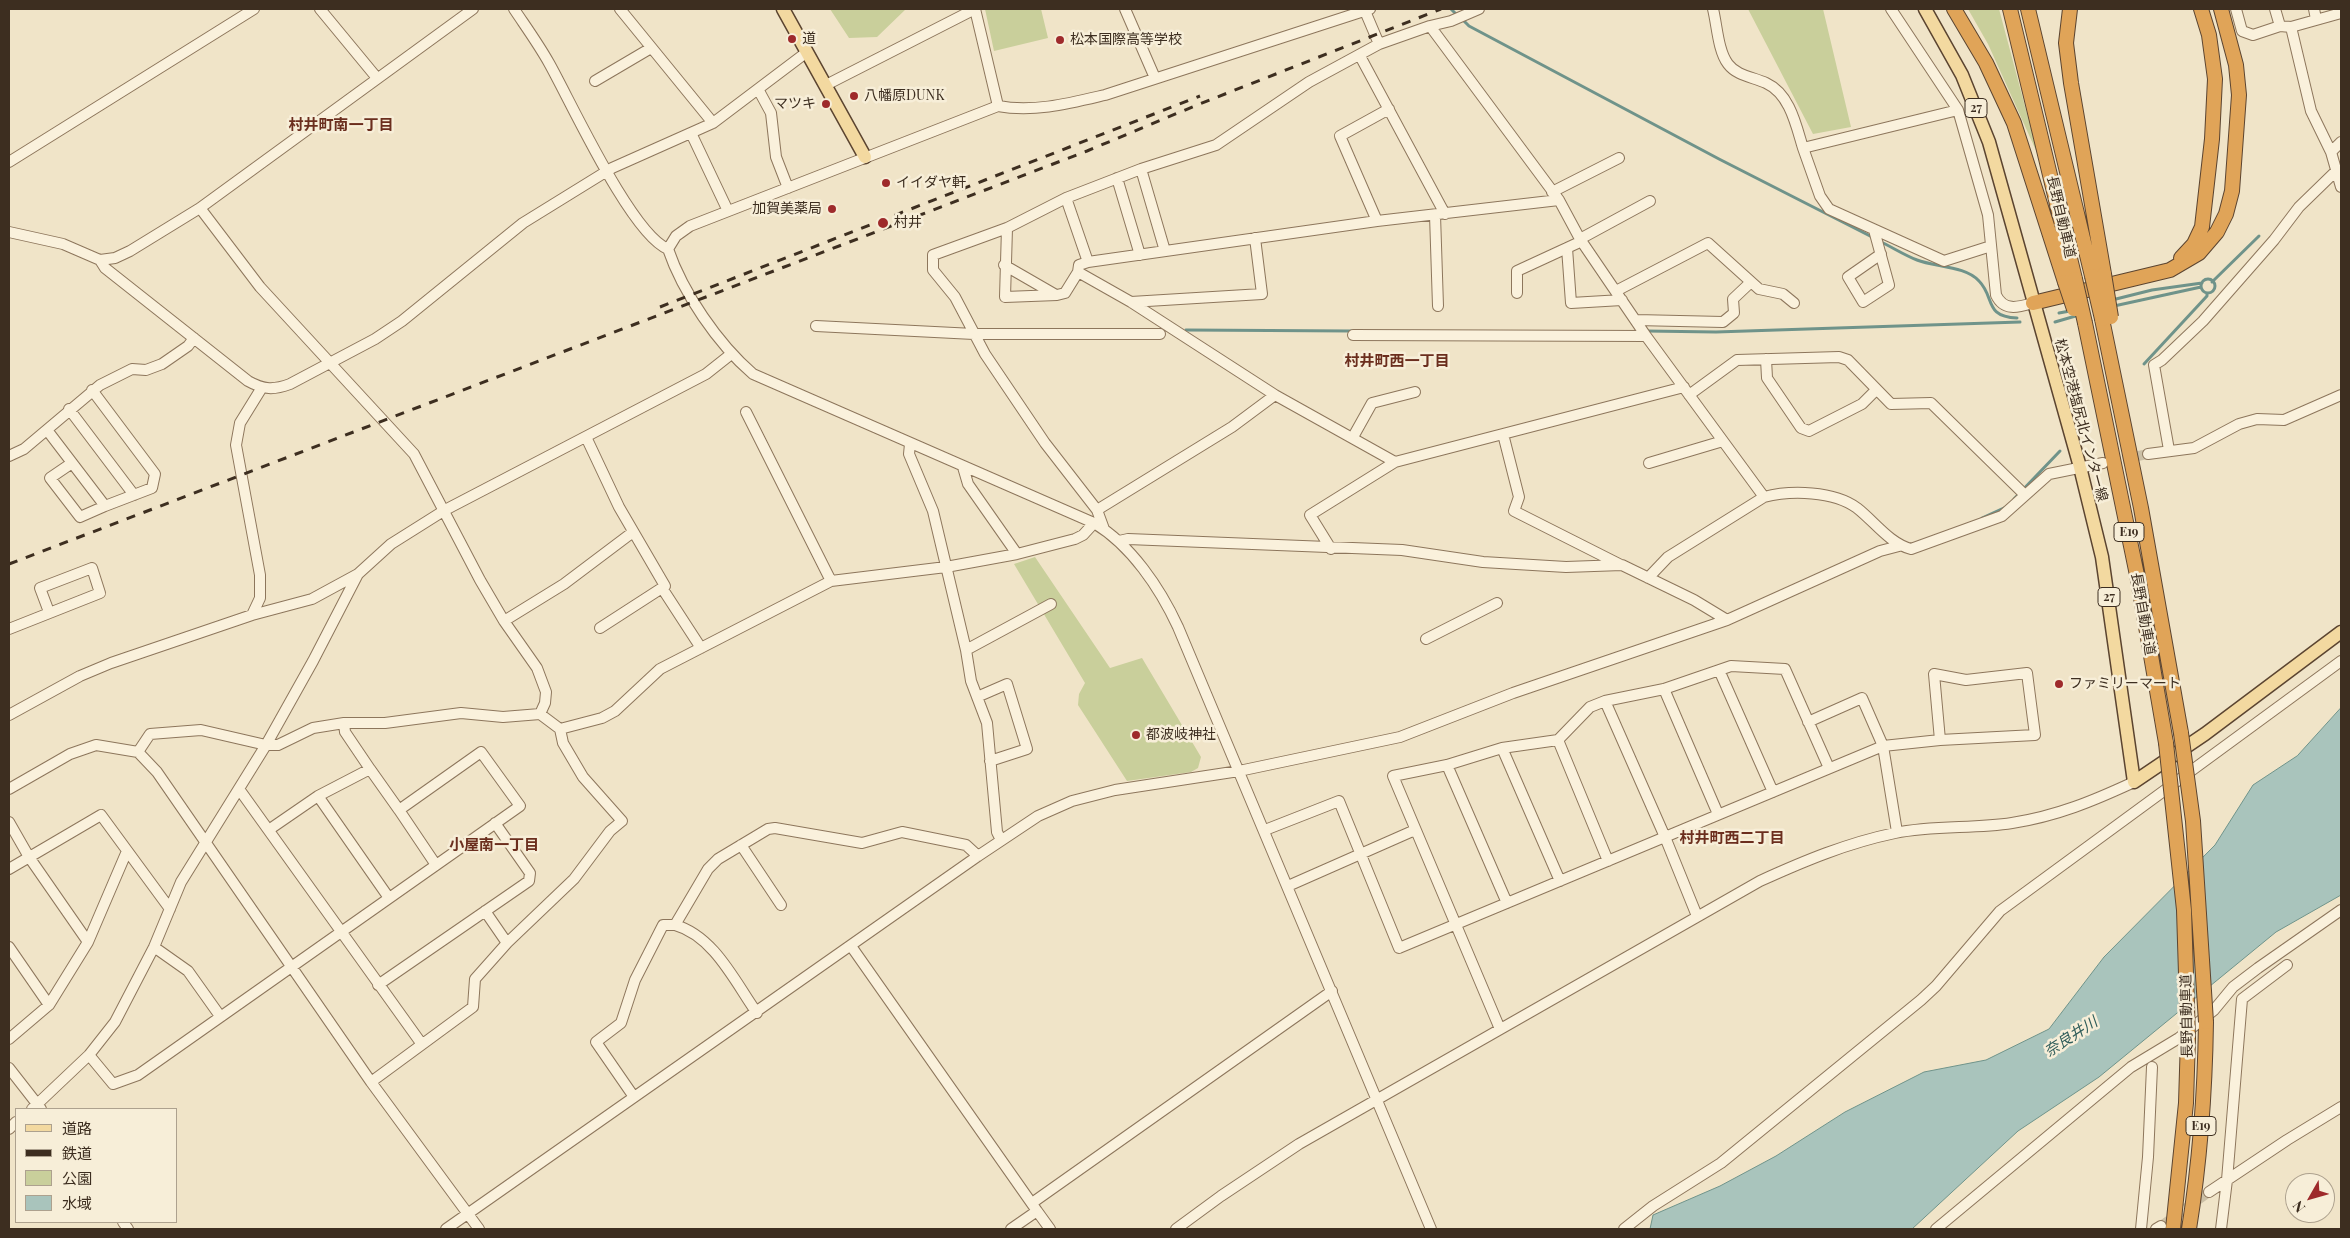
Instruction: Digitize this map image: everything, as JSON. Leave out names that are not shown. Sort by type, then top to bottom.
[{"type":"highway","points":[[1954,9],[1986,63],[2014,123],[2070,280]]},
{"type":"highway","name":"長野自動車道","points":[[2010,9],[2070,280],[2110,441],[2138,580],[2166,743],[2184,910],[2188,1038],[2185,1112],[2163,1228]]},
{"type":"highway","name":"長野自動車道","points":[[2028,9],[2098,275],[2140,478],[2141,508],[2181,733],[2193,821],[2206,1022],[2203,1108],[2195,1192],[2189,1229]]},
{"type":"highway","points":[[2070,9],[2066,36],[2070,83],[2098,275]]},
{"type":"highway","points":[[2145,276],[2166,267],[2183,256],[2194,244],[2203,222],[2215,92],[2211,49],[2201,9]]},
{"type":"highway","points":[[2033,303],[2170,270],[2192,258],[2211,240],[2226,214],[2232,191],[2240,95],[2236,65],[2221,13]]},
{"type":"main road","points":[[783,9],[865,157]]},
{"type":"main road","name":"松本空港塩尻北インター線","points":[[1925,9],[1962,75],[1981,119],[1996,162],[2033,303],[2080,468],[2102,556],[2134,782]]},
{"type":"main road","points":[[2134,782],[2205,734],[2341,632]]},
{"type":"street","points":[[9,162],[254,9]]},
{"type":"street","points":[[320,9],[377,78]]},
{"type":"street","points":[[9,232],[63,244],[100,260],[115,258],[130,251],[200,208],[473,9]]},
{"type":"street","points":[[514,9],[549,63],[606,171],[624,200],[658,245],[668,249],[680,276],[695,302],[730,355],[752,374],[767,382],[1094,523],[1119,541],[1148,576],[1175,622],[1265,830],[1431,1229]]},
{"type":"street","points":[[620,9],[713,123]]},
{"type":"street","points":[[826,85],[975,9],[998,106]]},
{"type":"street","points":[[1125,9],[1155,78]]},
{"type":"street","points":[[1104,529],[1097,510],[1045,443],[974,334],[955,297],[933,270],[933,255],[1007,228],[1066,198],[1117,178],[1216,146],[1308,82],[1360,56],[1379,44],[1430,26],[1451,21],[1479,9]]},
{"type":"street","points":[[1713,9],[1724,58],[1735,71],[1776,89],[1785,101],[1794,120],[1820,196],[1829,209],[1944,260],[1991,246]]},
{"type":"street","points":[[1891,9],[1958,110],[1988,215],[1998,300],[2010,307],[2033,303]]},
{"type":"street","points":[[2236,9],[2242,30],[2253,35],[2280,26],[2291,27],[2315,14],[2341,13]]},
{"type":"street","points":[[2276,9],[2280,26]]},
{"type":"street","points":[[668,249],[676,236],[690,226],[998,106],[1014,110],[1066,104],[1104,95],[1367,10],[1379,44]]},
{"type":"street","points":[[1430,26],[1559,200],[1581,240],[1646,336],[1764,497]]},
{"type":"street","points":[[2291,27],[2311,111],[2331,152],[2335,172],[2341,187]]},
{"type":"street","points":[[595,81],[651,48]]},
{"type":"street","points":[[100,260],[105,268],[248,382],[261,389],[276,390],[375,339],[402,321],[523,223],[606,171],[713,123],[807,52]]},
{"type":"street","points":[[1360,56],[1389,109],[1440,214],[1438,306]]},
{"type":"street","points":[[758,89],[771,113],[776,157],[788,188]]},
{"type":"street","points":[[1377,221],[1340,136],[1389,109]]},
{"type":"street","points":[[1803,148],[1958,110]]},
{"type":"street","points":[[691,133],[728,211]]},
{"type":"street","points":[[2331,152],[2341,142]]},
{"type":"street","points":[[1552,192],[1619,158]]},
{"type":"street","points":[[1141,169],[1165,250]]},
{"type":"street","points":[[2169,450],[2154,365],[2162,360],[2203,321],[2274,240],[2299,207],[2335,172]]},
{"type":"street","points":[[1117,178],[1140,255]]},
{"type":"street","points":[[1066,198],[1088,262]]},
{"type":"street","points":[[1007,228],[1004,265],[1005,297],[1057,295],[1065,293],[1078,272],[1079,265],[1088,262],[1377,221],[1559,200]]},
{"type":"street","points":[[1517,293],[1517,271],[1567,248],[1650,201]]},
{"type":"street","points":[[200,208],[260,286],[414,454],[446,510],[504,621],[537,668],[546,692],[545,703],[540,714]]},
{"type":"street","points":[[1874,230],[1881,254],[1889,285],[1863,302],[1848,277],[1881,254]]},
{"type":"street","points":[[1130,302],[1262,294],[1255,238]]},
{"type":"street","points":[[1567,248],[1571,304],[1619,295],[1708,243],[1759,289],[1783,294],[1794,303]]},
{"type":"street","points":[[1004,265],[1057,295]]},
{"type":"street","points":[[1078,272],[1130,302],[1275,395],[1395,462]]},
{"type":"street","points":[[1636,320],[1723,322],[1734,313],[1733,299],[1752,282]]},
{"type":"street","points":[[816,326],[974,334],[1160,334]]},
{"type":"street","points":[[1353,335],[1646,336]]},
{"type":"street","points":[[9,456],[24,449],[92,390],[132,369],[146,370],[162,364],[188,346],[194,338]]},
{"type":"street","points":[[9,715],[88,673],[252,615],[312,599],[358,574],[391,544],[446,510],[586,437],[595,430],[706,374],[730,355]]},
{"type":"street","points":[[1331,549],[1310,514],[1395,462],[1503,434],[1686,391],[1738,360],[1839,357],[1848,360],[1890,404],[1931,403],[2025,494]]},
{"type":"street","points":[[1766,359],[1767,378],[1801,428],[1809,431],[1862,404],[1876,390]]},
{"type":"street","points":[[252,615],[260,598],[260,575],[236,445],[240,423],[261,389]]},
{"type":"street","points":[[72,463],[50,478],[80,516],[152,488],[155,474],[92,390]]},
{"type":"street","points":[[1353,437],[1372,403],[1415,392]]},
{"type":"street","points":[[1097,510],[1232,428],[1275,395]]},
{"type":"street","points":[[2148,454],[2194,448],[2239,424],[2257,419],[2284,420],[2341,395]]},
{"type":"street","points":[[69,409],[134,495]]},
{"type":"street","points":[[746,412],[831,581]]},
{"type":"street","points":[[47,430],[105,506]]},
{"type":"street","points":[[1503,434],[1519,496],[1514,511],[1694,600],[1727,620]]},
{"type":"street","points":[[586,437],[618,507],[665,586],[600,628]]},
{"type":"street","points":[[1649,463],[1723,441]]},
{"type":"street","points":[[910,444],[909,454],[933,511],[966,650],[970,681],[987,723],[997,832],[1001,840]]},
{"type":"street","points":[[1648,578],[1668,558],[1764,497],[1776,494],[1823,494],[1838,497],[1856,507],[1899,546],[1911,549],[2002,516],[2049,474],[2103,463]]},
{"type":"street","points":[[963,467],[968,484],[1017,554]]},
{"type":"street","points":[[560,730],[602,718],[615,711],[660,669],[831,581],[946,567],[1017,554],[1075,539],[1094,523]]},
{"type":"street","points":[[504,621],[564,584],[633,532]]},
{"type":"street","points":[[1119,541],[1128,539],[1194,541],[1331,549],[1402,550],[1482,562],[1566,566],[1622,565]]},
{"type":"street","points":[[446,1229],[757,1013],[1001,840],[1052,808],[1115,790],[1239,771],[1400,736],[1513,693],[1727,620],[1880,552],[1899,546]]},
{"type":"street","points":[[9,629],[100,593],[92,568],[40,588],[49,612]]},
{"type":"street","points":[[9,1068],[36,1108],[89,1055],[115,1022],[154,946],[181,882],[205,840],[266,745],[313,661],[358,574]]},
{"type":"street","points":[[662,588],[701,648]]},
{"type":"street","points":[[1426,640],[1497,603]]},
{"type":"street","points":[[966,650],[1051,604]]},
{"type":"street","points":[[1624,1229],[1653,1206],[1720,1163],[1920,1000],[1936,986],[2000,911],[2341,661]]},
{"type":"street","points":[[1500,1029],[1393,776],[1447,765],[1502,748],[1558,740],[1590,707],[1605,701],[1664,689],[1731,666],[1785,670],[1829,768]]},
{"type":"street","points":[[1720,670],[1773,792]]},
{"type":"street","points":[[1265,830],[1339,801],[1399,948],[1883,746],[1940,740],[2035,735],[2028,673],[1966,680],[1934,674],[1940,740]]},
{"type":"street","points":[[977,697],[1007,684],[1027,749],[990,761]]},
{"type":"street","points":[[1664,689],[1718,814]]},
{"type":"street","points":[[1808,722],[1862,698],[1883,746],[1897,832]]},
{"type":"street","points":[[1605,701],[1665,837],[1697,916]]},
{"type":"street","points":[[138,752],[150,734],[201,730],[266,745],[278,745],[313,728],[344,723],[385,723],[461,713],[504,717],[540,714],[560,730],[562,743],[583,777],[622,821],[610,831],[574,879],[507,943],[475,980],[473,1007],[421,1043],[371,1082]]},
{"type":"street","points":[[344,723],[345,732],[436,865]]},
{"type":"street","points":[[1558,740],[1608,861]]},
{"type":"street","points":[[9,789],[70,754],[96,745],[138,752],[157,772],[371,1082],[479,1229]]},
{"type":"street","points":[[1502,748],[1560,881]]},
{"type":"street","points":[[89,1055],[113,1084],[138,1075],[520,806],[481,752],[399,810]]},
{"type":"street","points":[[1447,765],[1507,903]]},
{"type":"street","points":[[270,829],[318,796],[370,769]]},
{"type":"street","points":[[1176,1229],[1221,1196],[1299,1144],[1760,881],[1813,857],[1854,842],[1897,832],[2012,823],[2071,810],[2134,782]]},
{"type":"street","points":[[239,788],[270,829],[340,933],[421,1043]]},
{"type":"street","points":[[318,796],[389,898]]},
{"type":"street","points":[[9,869],[102,815],[170,909]]},
{"type":"street","points":[[9,822],[29,857],[88,942]]},
{"type":"street","points":[[378,985],[529,881],[530,873],[495,823]]},
{"type":"street","points":[[675,925],[708,868],[768,828],[862,843],[902,832],[966,845],[978,856]]},
{"type":"street","points":[[1288,886],[1360,856],[1415,830]]},
{"type":"street","points":[[741,845],[782,905]]},
{"type":"street","points":[[9,1039],[49,1005],[88,942],[127,851]]},
{"type":"street","points":[[1936,1229],[2131,1067],[2179,1038],[2214,1010],[2233,987],[2341,910]]},
{"type":"street","points":[[485,911],[507,943]]},
{"type":"street","points":[[634,1097],[596,1042],[621,1023],[635,980],[663,925],[675,925],[684,928],[702,938],[713,950],[757,1013]]},
{"type":"street","points":[[154,946],[188,971],[220,1016]]},
{"type":"street","points":[[850,946],[1050,1229]]},
{"type":"street","points":[[9,947],[49,1005]]},
{"type":"street","points":[[2221,1229],[2227,1180],[2242,999],[2287,965]]},
{"type":"street","points":[[1011,1229],[1034,1207],[1332,991]]},
{"type":"street","points":[[2141,1229],[2148,1157],[2152,1067]]},
{"type":"street","points":[[2209,1192],[2341,1107]]},
{"type":"green space","points":[[830,9],[906,9],[877,37],[849,38]]},
{"type":"green space","points":[[985,9],[1041,9],[1048,38],[994,51]]},
{"type":"green space","points":[[1748,9],[1823,9],[1851,127],[1813,134]]},
{"type":"green space","points":[[1968,9],[1999,9],[2038,155],[1988,44]]},
{"type":"green space","points":[[1035,557],[1110,668],[1142,658],[1201,757],[1198,768],[1191,772],[1127,781],[1078,705],[1079,694],[1085,683],[1014,564]]},
{"type":"water","name":"奈良井川","points":[[2341,708],[2341,895],[2276,932],[2099,1077],[2018,1131],[1912,1229],[1650,1229],[1653,1215],[1720,1186],[1776,1156],[1845,1112],[1924,1072],[1986,1060],[2049,1029],[2104,957],[2215,845],[2253,785],[2297,756]]},
{"type":"waterway","points":[[1451,9],[1457,15]]},
{"type":"waterway","points":[[1462,19],[1469,26],[1719,159],[1874,238]]},
{"type":"waterway","points":[[2212,282],[2259,236]]},
{"type":"waterway","points":[[1879,241],[1917,260],[1966,272],[1984,287],[1992,305],[1999,314],[2017,318]]},
{"type":"waterway","points":[[2208,279],[2213,281],[2215,286],[2213,291],[2208,293],[2203,291],[2201,286],[2203,281],[2208,279]]},
{"type":"waterway","points":[[2112,300],[2152,290],[2202,283]]},
{"type":"waterway","points":[[2114,306],[2201,287]]},
{"type":"waterway","points":[[2144,364],[2207,296],[2207,293]]},
{"type":"waterway","points":[[2059,313],[2070,311]]},
{"type":"waterway","points":[[2055,322],[2079,315]]},
{"type":"waterway","points":[[1646,331],[1716,332],[2020,322]]},
{"type":"waterway","points":[[1186,330],[1352,331]]},
{"type":"waterway","points":[[2014,499],[2060,451]]},
{"type":"waterway","points":[[1982,518],[2006,507]]},
{"type":"tunnel","points":[[2108,462],[2148,454]]},
{"type":"tunnel","points":[[2161,1226],[2209,1192]]},
{"type":"railway","points":[[9,564],[1087,151],[1197,105],[1441,9]]},
{"type":"railway","points":[[660,307],[1200,96]]},
{"type":"place","name":"道","points":[[792,39]]},
{"type":"place","name":"松本国際高等学校","points":[[1060,40]]},
{"type":"place","name":"八幡原DUNK","points":[[854,96]]},
{"type":"place","name":"マツキ","points":[[826,104]]},
{"type":"place","name":"イイダヤ軒","points":[[886,183]]},
{"type":"place","name":"加賀美薬局","points":[[832,209]]},
{"type":"place","name":"村井","points":[[883,223]]},
{"type":"place","name":"ファミリーマート","points":[[2059,684]]},
{"type":"place","name":"都波岐神社","points":[[1136,735]]},
{"type":"district","name":"村井町南一丁目","points":[[341,125]]},
{"type":"district","name":"村井町西一丁目","points":[[1397,361]]},
{"type":"district","name":"村井町西二丁目","points":[[1732,838]]},
{"type":"district","name":"小屋南一丁目","points":[[494,845]]}]
